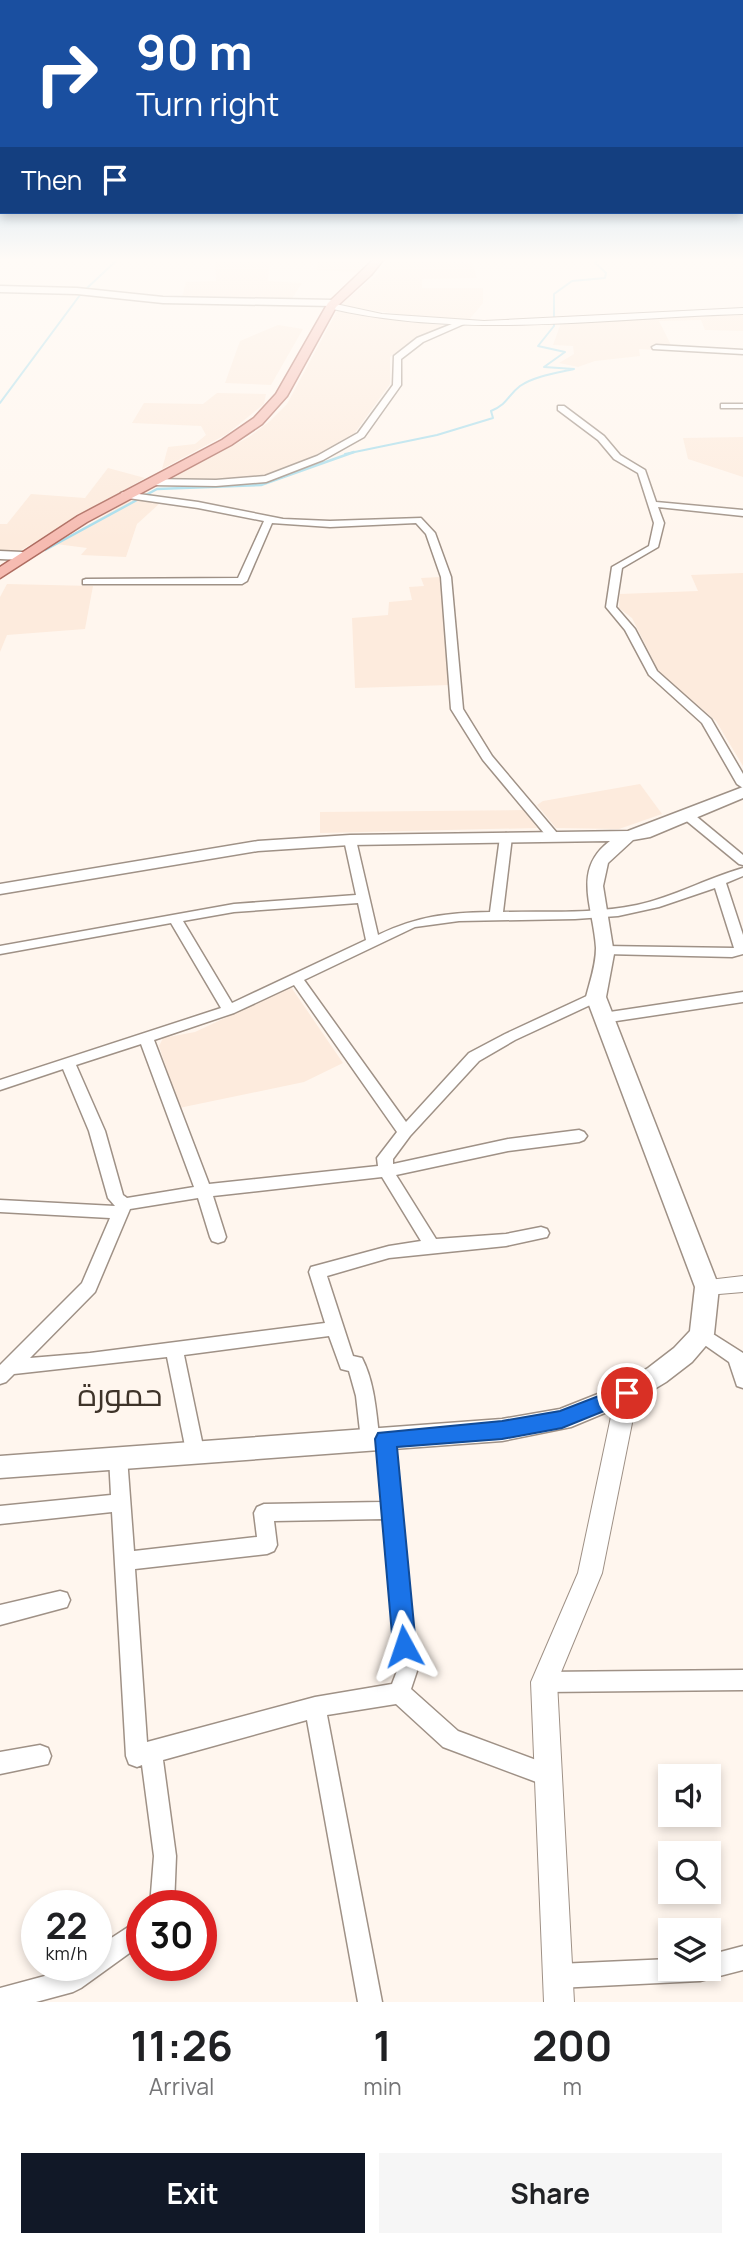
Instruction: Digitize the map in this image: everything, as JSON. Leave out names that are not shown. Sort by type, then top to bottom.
[{"type":"main road","points":[[0,573],[22,556],[124,495],[240,435],[277,403],[305,353]]},
{"type":"main road","points":[[0,555],[22,556]]},
{"type":"main road","points":[[0,1467],[502,1430],[550,1422],[627,1393],[684,1355],[702,1334],[707,1287],[600,1007],[606,950],[592,879],[609,848],[628,836],[743,792]]},
{"type":"main road","points":[[0,888],[258,846],[350,840],[628,836]]},
{"type":"street","points":[[151,482],[216,483],[267,479],[320,458],[361,435],[397,385],[397,358],[403,353]]},
{"type":"street","points":[[723,406],[743,406]]},
{"type":"street","points":[[561,408],[601,439],[617,457],[642,472],[659,523],[653,547],[617,567],[611,607],[630,629],[653,673],[707,721],[743,784]]},
{"type":"street","points":[[124,495],[198,505],[269,520],[330,524],[418,520],[430,533],[446,577],[457,709],[487,758],[553,836]]},
{"type":"street","points":[[651,505],[743,513]]},
{"type":"street","points":[[86,582],[242,581],[269,520]]},
{"type":"street","points":[[687,815],[743,861]]},
{"type":"street","points":[[496,914],[506,837]]},
{"type":"street","points":[[350,840],[361,899],[373,940]]},
{"type":"street","points":[[0,1085],[229,1010],[297,981],[373,940],[412,924],[441,918],[496,914],[601,914],[659,904],[743,872]]},
{"type":"street","points":[[606,950],[732,953],[741,950],[719,881]]},
{"type":"street","points":[[0,950],[234,908],[361,899]]},
{"type":"street","points":[[175,918],[229,1010]]},
{"type":"street","points":[[297,981],[405,1132]]},
{"type":"street","points":[[432,1246],[386,1171],[385,1158],[405,1132],[474,1057],[510,1037],[600,1007],[743,997]]},
{"type":"street","points":[[146,1038],[204,1191],[218,1237]]},
{"type":"street","points":[[68,1063],[97,1131],[116,1198],[122,1208]]},
{"type":"street","points":[[0,1206],[122,1208],[204,1191],[386,1171],[508,1145],[579,1136]]},
{"type":"street","points":[[5,1372],[89,1287],[122,1208]]},
{"type":"street","points":[[399,1693],[407,1671],[392,1510],[378,1439],[356,1363],[347,1364],[317,1272],[389,1252],[506,1240],[541,1233]]},
{"type":"street","points":[[707,1287],[743,1284]]},
{"type":"street","points":[[5,1372],[337,1328]]},
{"type":"street","points":[[702,1334],[737,1358],[743,1381]]},
{"type":"street","points":[[174,1348],[195,1451]]},
{"type":"street","points":[[627,1393],[590,1573],[544,1682],[547,1775],[559,1989],[658,1975]]},
{"type":"street","points":[[118,1457],[137,1756],[315,1707],[399,1693]]},
{"type":"street","points":[[0,1515],[121,1503]]},
{"type":"street","points":[[125,1560],[267,1545],[264,1513],[392,1510]]},
{"type":"street","points":[[0,1615],[60,1600]]},
{"type":"street","points":[[544,1682],[743,1679]]},
{"type":"street","points":[[399,1693],[452,1739],[547,1775]]},
{"type":"street","points":[[315,1707],[370,2002]]},
{"type":"street","points":[[150,1752],[165,1856],[163,1890]]},
{"type":"street","points":[[0,1763],[40,1756]]},
{"type":"street","points":[[721,1963],[743,1958]]},
{"type":"street","points":[[0,2000],[69,1981]]},
{"type":"shaded area","points":[[236,353],[289,353],[271,385],[225,383]]},
{"type":"shaded area","points":[[314,353],[395,353],[390,357],[390,384],[354,434],[314,456],[263,476],[216,480],[170,479],[249,437],[287,404]]},
{"type":"shaded area","points":[[640,353],[640,356],[595,361],[578,367],[559,363],[574,354]]},
{"type":"shaded area","points":[[217,393],[266,394],[264,404],[227,434],[162,469],[168,447],[195,444],[206,435],[201,426],[132,423],[144,403],[203,404]]},
{"type":"shaded area","points":[[743,437],[743,477],[688,459],[683,438]]},
{"type":"shaded area","points":[[108,468],[145,478],[18,552],[0,552],[0,524],[7,524],[31,494],[85,498]]},
{"type":"shaded area","points":[[132,499],[160,503],[137,524],[126,557],[81,555],[87,548],[56,544]]},
{"type":"shaded area","points":[[743,573],[743,766],[716,721],[659,672],[632,618],[619,608],[620,594],[698,591],[691,575]]},
{"type":"shaded area","points":[[440,577],[450,685],[355,688],[352,618],[388,615],[389,602],[412,600],[409,587],[424,586],[421,578]]},
{"type":"shaded area","points":[[7,584],[93,586],[85,629],[7,635],[0,652],[0,597]]},
{"type":"shaded area","points":[[640,784],[662,814],[619,829],[556,828],[537,805],[543,801]]},
{"type":"shaded area","points":[[524,810],[537,828],[320,833],[320,812]]},
{"type":"shaded area","points":[[291,987],[343,1063],[304,1082],[179,1108],[159,1046],[163,1038],[195,1032]]},
{"type":"waterway","points":[[0,403],[37,353]]},
{"type":"waterway","points":[[353,452],[437,435],[493,418],[491,411],[520,386],[539,377],[574,369],[544,367],[563,353]]},
{"type":"waterway","points":[[45,550],[157,489],[261,485],[353,452]]},
{"type":"waterway","points":[[345,454],[353,452]]},
{"type":"district","name":"حمورة","points":[[120,1394]]},
{"type":"route","points":[[404,1646],[386,1439],[502,1430],[562,1419],[627,1393]]}]
